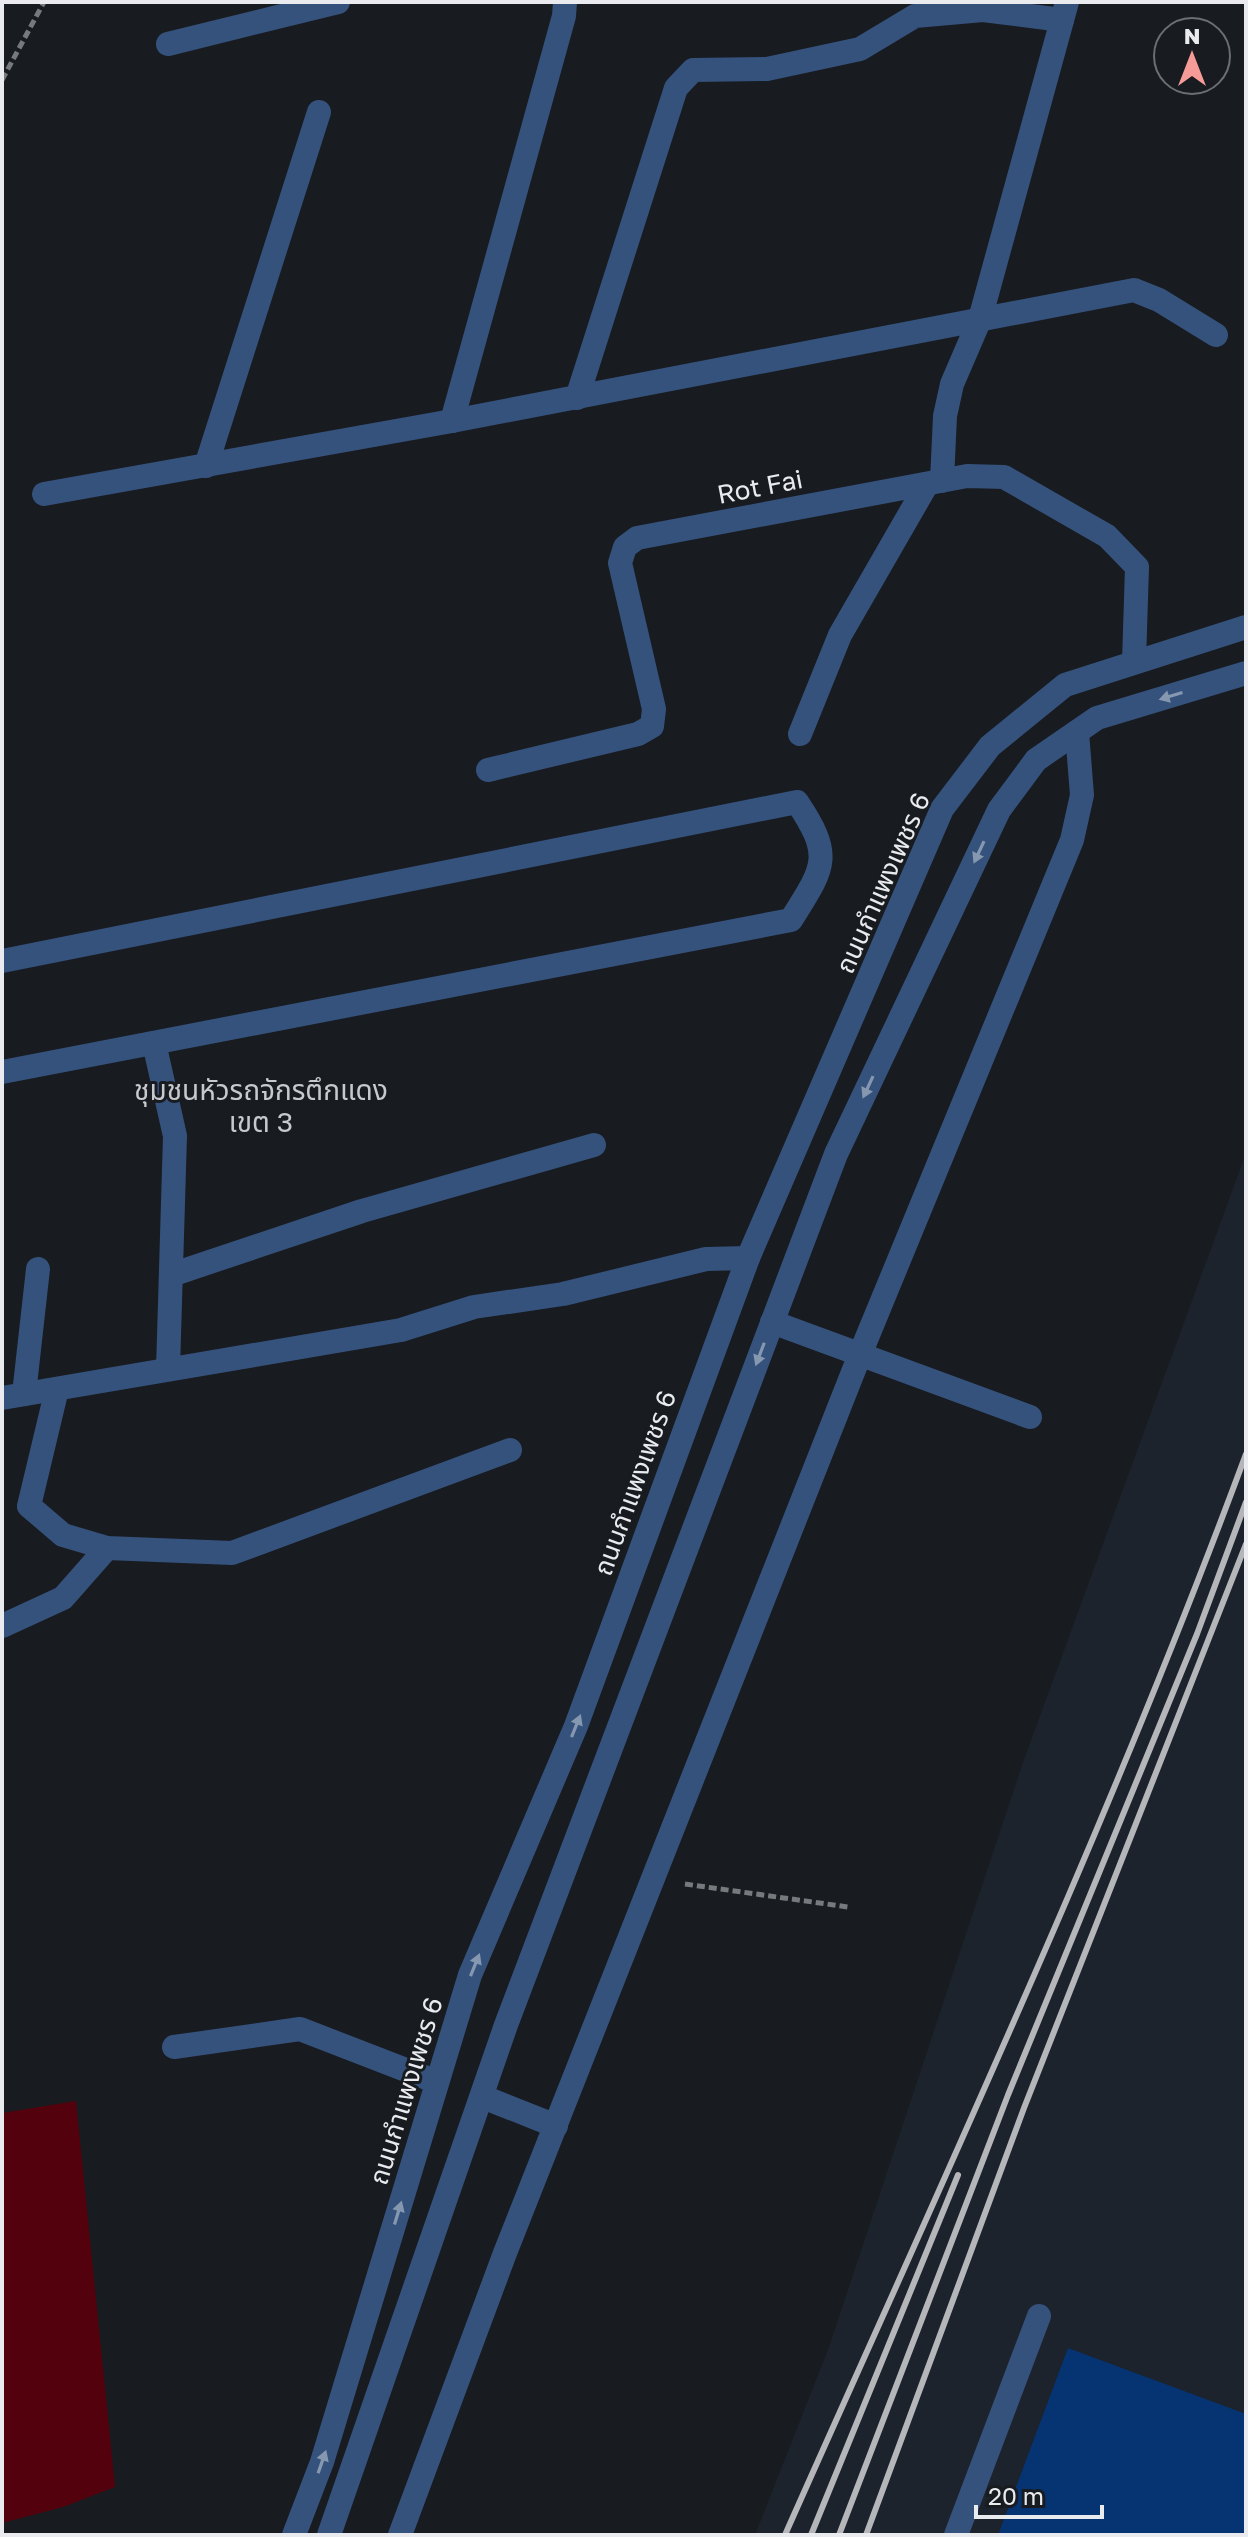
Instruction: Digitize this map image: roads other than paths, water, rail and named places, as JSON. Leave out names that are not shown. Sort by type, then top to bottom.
[{"type":"street","points":[[168,44],[338,2]]},
{"type":"street","points":[[452,421],[560,31],[565,2]]},
{"type":"street","points":[[577,398],[676,88],[693,70],[767,69],[860,49],[915,16],[983,10],[1064,11],[980,319],[952,384],[935,482],[840,635],[800,734]]},
{"type":"street","points":[[206,466],[319,112]]},
{"type":"street","points":[[44,494],[577,398],[1134,290],[1159,300],[1216,335]]},
{"type":"street","name":"Rot Fai","points":[[488,770],[638,734],[652,726],[654,709],[620,563],[625,547],[637,538],[967,476],[1004,477],[1107,536],[1137,567],[1134,662]]},
{"type":"street","name":"ถนนกำแพงเพชร 6","points":[[294,2535],[322,2462],[470,1975],[576,1726],[748,1258],[942,809],[990,746],[1065,685],[1246,627]]},
{"type":"street","points":[[333,2534],[506,2025],[836,1154],[999,810],[1036,760],[1097,718],[1246,673]]},
{"type":"street","points":[[400,2535],[556,2126],[861,1352],[1072,840],[1082,795],[1077,732]]},
{"type":"street","points":[[2,961],[797,802],[820,837],[818,876],[791,920],[2,1072]]},
{"type":"street","points":[[154,1043],[175,1136],[168,1369]]},
{"type":"street","points":[[171,1275],[362,1211],[594,1145]]},
{"type":"street","points":[[38,1269],[13,1396],[401,1330],[474,1307],[563,1294],[706,1259],[748,1258]]},
{"type":"street","points":[[772,1322],[861,1352],[1030,1417]]},
{"type":"street","points":[[57,1389],[29,1506],[63,1535],[107,1548],[232,1553],[510,1450]]},
{"type":"street","points":[[2,1626],[63,1598],[107,1548]]},
{"type":"street","points":[[174,2047],[300,2029],[437,2082]]},
{"type":"street","points":[[483,2097],[556,2126]]},
{"type":"street","points":[[956,2535],[1039,2316]]},
{"type":"railway","points":[[785,2535],[1082,1863],[1194,1591],[1246,1454]]},
{"type":"railway","points":[[839,2535],[1008,2095],[1197,1634],[1246,1502]]},
{"type":"railway","points":[[866,2535],[1024,2108],[1246,1544]]},
{"type":"railway","points":[[811,2535],[958,2175]]},
{"type":"district","name":"ชุมชนหัวรถจักรตึกแดง เขต 3","points":[[261,1106]]}]
